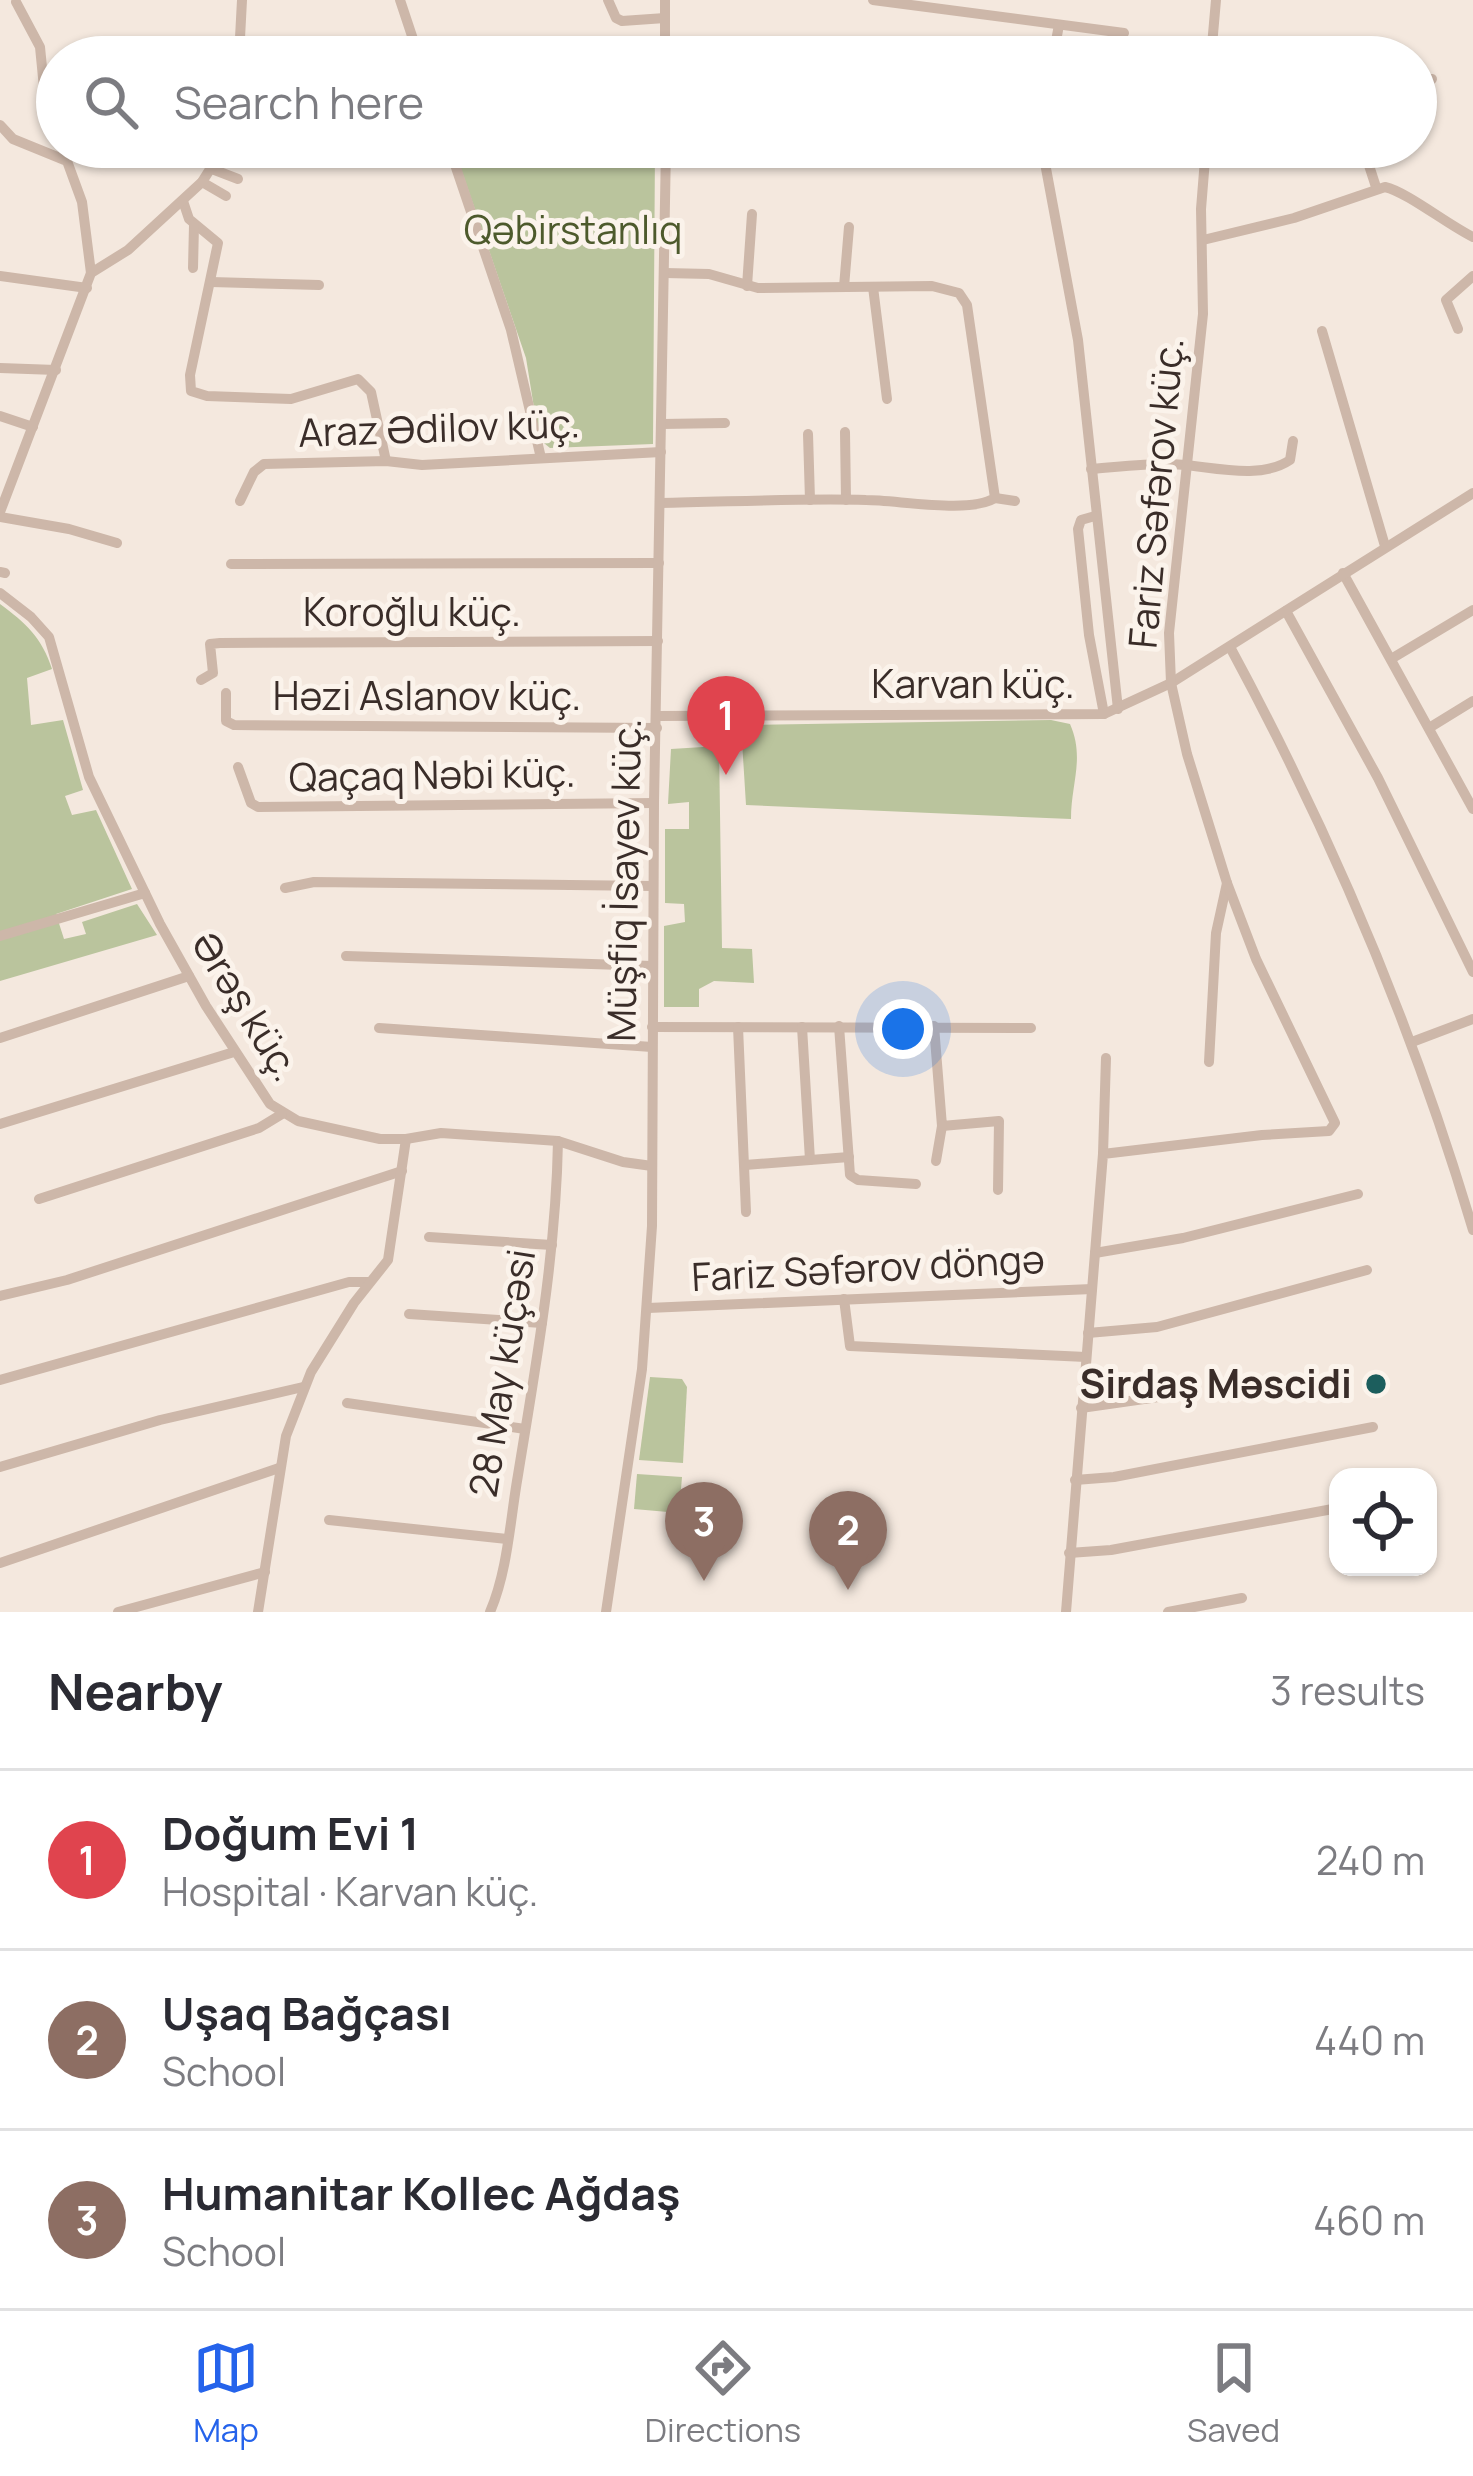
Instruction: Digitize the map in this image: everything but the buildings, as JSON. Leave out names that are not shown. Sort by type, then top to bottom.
[{"type":"street","points":[[240,36],[242,0]]},
{"type":"street","points":[[400,0],[412,36]]},
{"type":"street","points":[[608,0],[622,21],[665,18]]},
{"type":"street","points":[[665,0],[665,36]]},
{"type":"street","points":[[873,0],[1124,33]]},
{"type":"street","points":[[972,15],[974,0]]},
{"type":"street","points":[[1212,36],[1216,0]]},
{"type":"street","points":[[16,2],[36,40]]},
{"type":"street","points":[[1057,36],[1059,25]]},
{"type":"street","points":[[0,125],[13,139],[36,148]]},
{"type":"street","points":[[70,168],[82,202],[92,273],[0,515],[117,543]]},
{"type":"street","points":[[456,168],[511,330],[541,458]]},
{"type":"street","name":"Müşfiq İsayev küç.","points":[[606,1612],[648,1308],[666,168]]},
{"type":"street","points":[[1046,168],[1070,286],[1118,709]]},
{"type":"street","name":"Fariz Səfərov küç.","points":[[1103,1154],[1335,1127],[1335,1118],[1256,959],[1192,772],[1171,683],[1169,633],[1203,314],[1205,168]]},
{"type":"street","points":[[1370,168],[1376,187]]},
{"type":"street","points":[[92,273],[111,264],[212,169],[238,179]]},
{"type":"street","points":[[202,182],[226,196]]},
{"type":"street","points":[[1203,239],[1294,218],[1376,187],[1399,191],[1473,237]]},
{"type":"street","points":[[183,201],[194,225],[193,268]]},
{"type":"street","points":[[747,286],[752,214]]},
{"type":"street","points":[[194,225],[218,243],[190,391],[206,396],[291,399],[358,379],[371,392],[386,461]]},
{"type":"street","points":[[844,286],[849,227]]},
{"type":"street","points":[[665,273],[709,274],[747,286],[949,287],[959,293],[967,305],[995,498]]},
{"type":"street","points":[[0,276],[87,288]]},
{"type":"street","points":[[1457,329],[1446,300],[1473,276]]},
{"type":"street","points":[[211,282],[319,285]]},
{"type":"street","points":[[873,286],[887,399]]},
{"type":"street","points":[[1322,331],[1385,546]]},
{"type":"street","points":[[0,368],[56,370]]},
{"type":"street","points":[[0,416],[33,427]]},
{"type":"street","points":[[662,424],[725,423]]},
{"type":"street","points":[[844,432],[846,500]]},
{"type":"street","points":[[808,434],[810,500]]},
{"type":"street","points":[[1091,469],[1168,464],[1270,468],[1290,460],[1293,441]]},
{"type":"street","name":"Araz Ədilov küç.","points":[[240,501],[263,464],[386,461],[422,465],[661,452]]},
{"type":"street","name":"Karvan küç.","points":[[657,722],[1104,714],[1171,683],[1473,493]]},
{"type":"street","points":[[660,503],[846,500],[964,505],[995,498],[1015,501]]},
{"type":"street","points":[[1095,516],[1081,520],[1078,530],[1089,635],[1104,714]]},
{"type":"street","points":[[231,564],[659,563]]},
{"type":"street","points":[[1343,573],[1472,805]]},
{"type":"street","name":"Ərəş küç.","points":[[0,593],[49,637],[89,777],[189,976],[257,1089],[282,1114],[314,1126],[380,1138],[441,1133],[558,1141],[622,1162],[652,1166]]},
{"type":"street","points":[[1391,659],[1473,610]]},
{"type":"street","points":[[1286,611],[1378,778],[1473,972]]},
{"type":"street","name":"Koroğlu küç.","points":[[193,648],[272,640],[387,645],[658,641]]},
{"type":"street","points":[[201,680],[213,673],[210,644]]},
{"type":"street","points":[[1230,647],[1309,796],[1412,1042],[1473,1231]]},
{"type":"street","name":"Həzi Aslanov küç.","points":[[226,693],[226,721],[234,725],[657,722]]},
{"type":"street","points":[[1429,728],[1473,701]]},
{"type":"street","name":"Qaçaq Nəbi küç.","points":[[238,766],[251,803],[258,807],[654,803]]},
{"type":"street","points":[[285,888],[314,882],[653,886]]},
{"type":"street","points":[[1209,1062],[1216,933],[1228,883]]},
{"type":"street","points":[[0,936],[146,892]]},
{"type":"street","points":[[346,956],[652,966]]},
{"type":"street","points":[[0,1038],[189,976]]},
{"type":"street","points":[[1412,1042],[1473,1019]]},
{"type":"street","points":[[838,1026],[852,1178],[916,1184]]},
{"type":"street","points":[[934,1026],[943,1126],[936,1161]]},
{"type":"street","points":[[652,1027],[1031,1028]]},
{"type":"street","points":[[738,1027],[746,1213]]},
{"type":"street","points":[[802,1027],[810,1160]]},
{"type":"street","points":[[379,1028],[652,1047]]},
{"type":"street","points":[[0,1124],[234,1052]]},
{"type":"street","points":[[1066,1612],[1103,1154],[1106,1058]]},
{"type":"street","points":[[39,1199],[259,1128],[282,1114]]},
{"type":"street","points":[[943,1126],[999,1121],[998,1190]]},
{"type":"street","points":[[258,1612],[279,1468],[303,1387],[391,1250],[406,1139]]},
{"type":"street","name":"28 May küçəsi","points":[[490,1612],[507,1539],[542,1323],[558,1141]]},
{"type":"street","points":[[745,1166],[849,1157]]},
{"type":"street","points":[[0,1296],[67,1280],[402,1171]]},
{"type":"street","points":[[1095,1253],[1184,1238],[1358,1194]]},
{"type":"street","points":[[429,1237],[552,1246]]},
{"type":"street","points":[[1088,1333],[1157,1327],[1367,1270]]},
{"type":"street","points":[[0,1379],[55,1367],[231,1312],[349,1282],[368,1282]]},
{"type":"street","name":"Fariz Səfərov döngə","points":[[648,1308],[1092,1288]]},
{"type":"street","points":[[844,1299],[850,1346],[1086,1357]]},
{"type":"street","points":[[409,1314],[542,1323]]},
{"type":"street","points":[[0,1467],[160,1420],[303,1387]]},
{"type":"street","points":[[1081,1408],[1193,1392]]},
{"type":"street","points":[[347,1403],[525,1429]]},
{"type":"street","points":[[1075,1480],[1114,1477],[1373,1426]]},
{"type":"street","points":[[0,1563],[279,1468]]},
{"type":"street","points":[[1069,1553],[1111,1550],[1329,1510]]},
{"type":"street","points":[[329,1520],[507,1539]]},
{"type":"street","points":[[118,1612],[265,1572]]},
{"type":"street","points":[[1168,1612],[1242,1598]]},
{"type":"green space","name":"Qəbirstanlıq","points":[[461,168],[655,168],[653,444],[550,448],[539,439],[526,358]]},
{"type":"green space","points":[[0,604],[32,632],[52,669],[27,678],[31,725],[63,720],[83,790],[65,796],[72,815],[96,810],[132,889],[56,914],[64,939],[86,934],[82,922],[137,904],[157,935],[0,981]]},
{"type":"green space","points":[[1051,720],[1070,724],[1074,736],[1077,760],[1071,819],[746,805],[741,725]]},
{"type":"green space","points":[[719,746],[722,948],[752,949],[754,983],[714,981],[699,989],[699,1007],[664,1007],[664,926],[685,922],[684,904],[665,903],[665,829],[689,829],[689,802],[668,804],[671,749]]},
{"type":"green space","points":[[650,1377],[682,1379],[687,1387],[683,1463],[639,1460]]},
{"type":"green space","points":[[637,1474],[682,1477],[679,1513],[634,1509]]},
{"type":"place","name":"Doğum Evi 1","points":[[726,775]]},
{"type":"place","name":"Sirdaş Məscidi","points":[[1376,1384]]},
{"type":"place","name":"Humanitar Kollec Ağdaş","points":[[704,1581]]},
{"type":"place","name":"Uşaq Bağçası","points":[[848,1590]]}]
